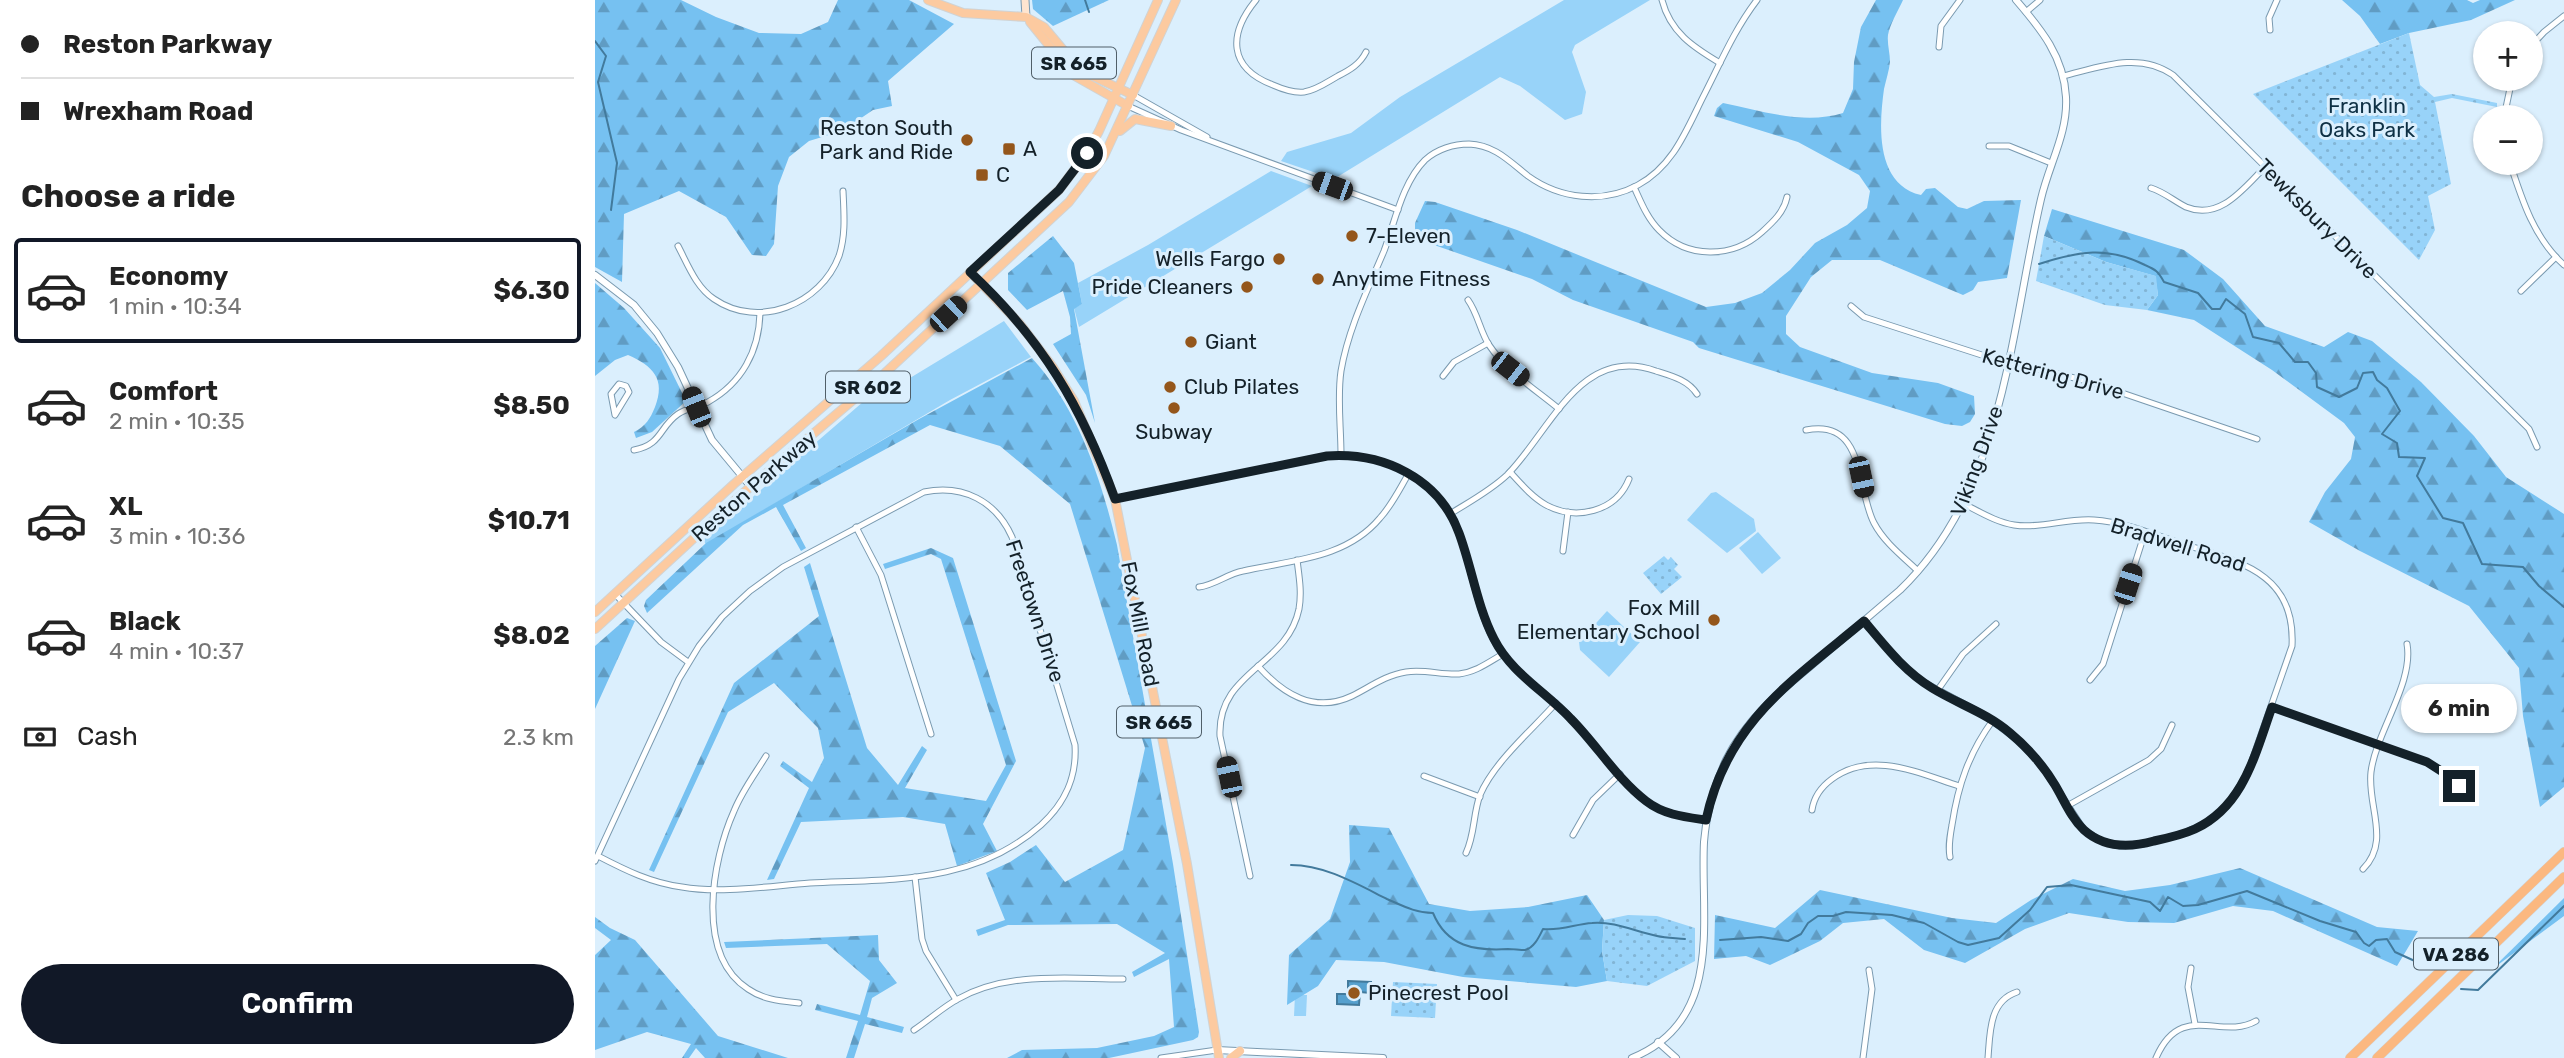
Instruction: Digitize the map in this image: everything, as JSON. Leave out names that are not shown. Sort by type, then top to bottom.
[{"type":"highway","name":"VA 286","points":[[2350,1058],[2564,852]]},
{"type":"highway","name":"VA 286","points":[[2377,1058],[2564,877]]},
{"type":"main road","points":[[928,0],[963,13],[1026,17]]},
{"type":"main road","name":"SR 665","points":[[1025,0],[1026,17],[1073,75],[1128,106]]},
{"type":"main road","name":"SR 602","points":[[1119,88],[1159,0]]},
{"type":"main road","name":"SR 602","points":[[1133,95],[1176,0]]},
{"type":"main road","name":"SR 665","points":[[1026,17],[1044,27],[1080,70],[1133,95]]},
{"type":"main road","name":"Reston Parkway","points":[[595,612],[742,477],[881,356],[1041,207],[1073,173],[1093,142],[1119,88]]},
{"type":"main road","name":"Reston Parkway","points":[[595,629],[751,487],[885,373],[1069,202],[1098,164],[1133,95]]},
{"type":"main road","points":[[1111,141],[1126,124],[1135,119],[1171,125]]},
{"type":"main road","name":"Fox Mill Road","points":[[970,272],[1020,324],[1052,366],[1074,401],[1115,499],[1187,864],[1218,1054]]},
{"type":"main road","points":[[1231,1058],[1240,1051]]},
{"type":"street","points":[[1256,0],[1240,22],[1237,46],[1247,70],[1266,83],[1290,91],[1311,90],[1358,64],[1366,52]]},
{"type":"street","points":[[1662,0],[1668,17],[1681,36],[1697,50],[1720,63]]},
{"type":"street","points":[[1341,455],[1339,386],[1344,356],[1398,210],[1411,180],[1426,160],[1449,147],[1476,145],[1496,151],[1539,183],[1563,193],[1580,197],[1605,196],[1635,187],[1656,173],[1673,155],[1740,23],[1756,0]]},
{"type":"street","points":[[1939,47],[1941,26],[1960,0]]},
{"type":"street","name":"Viking Drive","points":[[1632,1058],[1675,1028],[1688,1009],[1702,971],[1706,820],[1713,793],[1727,759],[1751,721],[1779,693],[1919,572],[1941,544],[1964,504],[2009,363],[2041,199],[2064,123],[2066,97],[2063,76],[2052,45],[2016,0]]},
{"type":"street","points":[[2026,12],[2040,0]]},
{"type":"street","points":[[2270,30],[2269,18],[2277,0]]},
{"type":"street","points":[[2543,33],[2564,16]]},
{"type":"street","name":"Tewksbury Drive","points":[[2063,76],[2126,62],[2142,62],[2173,75],[2529,429],[2537,447]]},
{"type":"street","points":[[1133,95],[1216,142]]},
{"type":"street","points":[[1128,106],[1171,125],[1398,210]]},
{"type":"street","points":[[1989,146],[2009,146],[2051,163]]},
{"type":"street","points":[[2151,188],[2190,208],[2212,209],[2223,206],[2235,197],[2265,167]]},
{"type":"street","points":[[2514,175],[2531,220],[2564,265]]},
{"type":"street","points":[[1635,187],[1650,219],[1665,236],[1686,248],[1707,253],[1730,250],[1749,242],[1781,213],[1787,197]]},
{"type":"street","points":[[678,246],[693,275],[713,299],[733,309],[760,313],[785,309],[804,299],[829,275],[843,243],[843,191]]},
{"type":"street","points":[[2521,291],[2556,257]]},
{"type":"street","points":[[595,275],[627,299],[657,333],[678,367],[712,440],[751,487]]},
{"type":"street","points":[[1468,300],[1488,343],[1504,365],[1559,409]]},
{"type":"street","name":"Kettering Drive","points":[[1851,306],[1864,317],[2009,363],[2087,381],[2257,439]]},
{"type":"street","points":[[634,450],[652,444],[675,416],[718,396],[744,371],[758,336],[760,313]]},
{"type":"street","points":[[1443,376],[1454,362],[1488,343]]},
{"type":"street","points":[[1450,514],[1493,487],[1510,472],[1573,391],[1589,378],[1620,367],[1654,370],[1685,382],[1697,394]]},
{"type":"street","points":[[622,385],[626,386],[629,392],[615,415],[611,394],[615,387],[622,385]]},
{"type":"street","points":[[1806,430],[1829,430],[1847,442],[1858,461],[1867,504],[1875,526],[1890,545],[1919,572]]},
{"type":"street","points":[[1115,499],[1341,455],[1376,459],[1409,473],[1431,491],[1450,514],[1460,534],[1486,621],[1503,654],[1556,703],[1639,795],[1658,809],[1680,817],[1706,820]]},
{"type":"street","points":[[1510,472],[1543,504],[1568,512],[1585,513],[1603,507],[1621,494],[1629,479]]},
{"type":"street","points":[[1199,587],[1215,584],[1236,572],[1333,552],[1356,540],[1382,516],[1409,473]]},
{"type":"street","name":"Freetown Drive","points":[[934,490],[966,493],[995,510],[1012,537],[1075,738],[1075,767],[1069,788],[1059,807],[1032,833],[981,863],[945,873],[915,877],[684,888],[655,882],[596,858],[666,704],[688,662],[717,623],[750,591],[783,567],[856,527],[915,495],[934,490]]},
{"type":"street","name":"Bradwell Road","points":[[1864,621],[1903,666],[1937,691],[1993,720],[2032,753],[2084,830],[2111,844],[2144,844],[2195,829],[2218,814],[2242,786],[2272,707],[2288,659],[2293,634],[2288,607],[2278,590],[2262,574],[2245,564],[2118,524],[2092,520],[2030,526],[2012,525],[1964,504]]},
{"type":"street","points":[[1563,551],[1568,512]]},
{"type":"street","points":[[856,527],[881,575],[931,734]]},
{"type":"street","points":[[2090,680],[2103,664],[2145,532]]},
{"type":"street","points":[[1250,876],[1220,726],[1228,696],[1242,679],[1279,648],[1295,622],[1300,600],[1297,560]]},
{"type":"street","points":[[615,594],[661,642],[688,662]]},
{"type":"street","points":[[1937,691],[1963,654],[1996,624]]},
{"type":"street","points":[[2363,869],[2373,857],[2378,840],[2371,784],[2372,765],[2408,663],[2407,644]]},
{"type":"street","points":[[1258,666],[1292,696],[1313,702],[1327,702],[1346,698],[1390,676],[1417,670],[1462,673],[1484,666],[1503,654]]},
{"type":"street","points":[[1466,853],[1472,838],[1479,797],[1498,767],[1556,703]]},
{"type":"street","points":[[2272,707],[2439,768],[2452,778],[2462,793]]},
{"type":"street","points":[[1950,858],[1949,842],[1959,786],[1974,749],[1993,720]]},
{"type":"street","points":[[2067,806],[2149,760],[2161,749],[2172,725]]},
{"type":"street","points":[[766,755],[733,811],[727,828],[714,888],[715,940],[727,969],[740,984],[758,995],[799,1003]]},
{"type":"street","points":[[1812,810],[1815,797],[1827,783],[1846,771],[1868,764],[1901,768],[1959,786]]},
{"type":"street","points":[[1573,835],[1593,800],[1621,774]]},
{"type":"street","points":[[1424,776],[1479,797]]},
{"type":"street","points":[[915,877],[922,939],[926,951],[955,1000]]},
{"type":"street","points":[[2191,968],[2188,987],[2195,1024]]},
{"type":"street","points":[[1863,1058],[1873,989],[1869,970]]},
{"type":"street","points":[[914,1030],[955,1000],[979,989],[1008,981],[1123,979]]},
{"type":"street","points":[[1988,1058],[1991,1025],[1997,1009],[2006,997],[2017,992]]},
{"type":"street","points":[[2156,1058],[2171,1036],[2195,1024],[2243,1026],[2256,1021]]},
{"type":"street","points":[[1658,1042],[1676,1058]]},
{"type":"street","points":[[1161,1058],[1240,1051],[1383,1058]]},
{"type":"green space","points":[[595,0],[681,0],[759,33],[801,34],[828,22],[838,0],[909,0],[954,24],[888,81],[892,106],[873,110],[842,131],[809,141],[789,157],[778,186],[774,244],[766,256],[752,255],[726,217],[679,191],[624,214],[622,282],[595,267]]},
{"type":"green space","points":[[1032,0],[1109,0],[1053,26],[1033,9]]},
{"type":"green space","points":[[1564,0],[1650,0],[1575,45],[1572,52],[1586,92],[1582,114],[1565,120],[1520,86],[1500,77],[1334,179],[1281,161],[1287,152],[1351,133],[1400,97]]},
{"type":"green space","points":[[1876,0],[1903,0],[1888,35],[1890,62],[1884,89],[1881,135],[1888,166],[1895,179],[1906,189],[1921,195],[1926,189],[1935,188],[1958,207],[1967,209],[1984,201],[2021,200],[2007,278],[1978,282],[1973,290],[1963,295],[1880,260],[1832,260],[1811,277],[1786,316],[1786,334],[1800,347],[1872,373],[1938,383],[1974,396],[1975,414],[1970,422],[1962,426],[1945,424],[1699,348],[1693,342],[1573,300],[1532,279],[1437,246],[1415,233],[1415,223],[1425,201],[1435,202],[1517,230],[1706,307],[1735,303],[1762,293],[1790,270],[1815,243],[1847,225],[1867,208],[1870,191],[1859,175],[1798,142],[1714,116],[1717,108],[1723,103],[1768,113],[1813,118],[1843,113],[1853,89],[1854,62],[1861,27]]},
{"type":"green space","points":[[2342,0],[2467,0],[2473,3],[2480,0],[2515,0],[2471,20],[2409,33],[2380,44],[2360,16]]},
{"type":"green space","name":"Franklin Oaks Park","points":[[2409,33],[2420,85],[2434,97],[2452,94],[2497,105],[2452,98],[2435,102],[2451,184],[2428,196],[2435,230],[2419,260],[2253,94]]},
{"type":"green space","points":[[1271,171],[1312,186],[1079,327],[1074,308],[1082,304],[1078,283],[1148,245]]},
{"type":"green space","points":[[2052,209],[2184,250],[2223,279],[2265,326],[2324,347],[2348,332],[2372,341],[2421,382],[2474,436],[2506,477],[2564,514],[2564,787],[2540,807],[2523,716],[2519,668],[2469,606],[2309,522],[2325,492],[2351,459],[2355,437],[2344,423],[2272,370],[2194,320],[2147,310],[2158,295],[2155,276],[2106,262],[2044,236]]},
{"type":"green space","points":[[1053,236],[1074,263],[1082,304],[1074,309],[1095,423],[1086,395],[1053,344],[1071,334],[1070,317],[1063,291],[1027,310],[1008,290],[1008,273]]},
{"type":"green space","points":[[2044,236],[2106,262],[2156,276],[2158,295],[2147,310],[2105,305],[2036,281]]},
{"type":"green space","points":[[595,283],[624,308],[660,348],[686,401],[652,432],[636,438],[634,432],[647,422],[655,407],[658,381],[650,369],[628,355],[615,360],[595,376]]},
{"type":"green space","points":[[1004,321],[1031,357],[950,400],[740,524],[708,547],[703,540],[878,389],[910,378]]},
{"type":"green space","points":[[1032,358],[1063,400],[1086,446],[1104,495],[1117,545],[1173,864],[1199,1032],[1198,1037],[1193,1040],[1109,1058],[1007,1058],[1022,1050],[1097,1048],[1154,1036],[1174,1027],[1169,959],[1134,977],[1132,972],[1165,953],[1117,924],[1008,925],[978,936],[976,930],[1005,920],[986,873],[1010,862],[1036,845],[1065,882],[1123,850],[1145,748],[1070,504],[1000,446],[930,425],[783,505],[806,548],[801,551],[776,507],[743,525],[647,613],[644,606],[646,600],[706,543],[919,419]]},
{"type":"green space","points":[[1716,492],[1754,519],[1756,531],[1727,553],[1687,520],[1711,493]]},
{"type":"green space","points":[[1758,532],[1781,558],[1762,574],[1739,548]]},
{"type":"green space","points":[[931,548],[953,558],[1016,761],[983,824],[997,851],[957,866],[945,824],[903,817],[801,822],[774,879],[767,880],[809,788],[780,766],[783,761],[812,782],[824,758],[818,728],[774,683],[728,712],[654,872],[649,870],[734,683],[819,616],[804,567],[810,563],[867,748],[898,785],[922,746],[927,750],[905,788],[986,801],[1006,765],[941,559],[931,554],[885,569],[883,564]]},
{"type":"green space","points":[[1664,556],[1668,560],[1671,557],[1678,565],[1674,569],[1682,577],[1661,594],[1643,573]]},
{"type":"green space","points":[[1607,611],[1640,642],[1609,677],[1580,650],[1579,642]]},
{"type":"green space","points":[[627,618],[635,621],[595,709],[595,646]]},
{"type":"green space","points":[[1349,825],[1389,828],[1429,904],[1470,911],[1528,907],[1587,895],[1604,920],[1602,951],[1607,981],[1576,987],[1463,977],[1384,962],[1336,960],[1318,986],[1287,1005],[1289,955],[1330,919],[1350,862]]},
{"type":"green space","points":[[2240,868],[2377,927],[2418,931],[2397,966],[2273,911],[2233,906],[2174,923],[2128,922],[2069,913],[2025,929],[1965,963],[1924,950],[1884,919],[1843,923],[1820,941],[1770,965],[1746,956],[1714,959],[1715,915],[1775,928],[1820,890],[1952,918],[1996,923],[2031,900],[2073,879],[2125,891],[2170,885]]},
{"type":"green space","points":[[2564,898],[2564,916],[2491,970]]},
{"type":"green space","points":[[1628,915],[1657,916],[1695,928],[1695,961],[1647,986],[1607,981],[1602,951],[1604,920]]},
{"type":"green space","points":[[595,917],[635,940],[718,1036],[788,1058],[705,1058],[696,1048],[689,1058],[682,1058],[691,1044],[647,1032],[595,1050],[595,955],[611,940],[595,928]]},
{"type":"green space","points":[[878,935],[879,960],[897,983],[872,998],[867,1017],[904,1027],[902,1033],[865,1024],[854,1058],[846,1058],[858,1021],[815,1010],[817,1004],[860,1015],[870,981],[827,944],[726,948],[724,942]]},
{"type":"green space","points":[[1393,982],[1437,984],[1435,1018],[1391,1016]]},
{"type":"green space","points":[[1295,995],[1307,995],[1306,1016],[1294,1016]]},
{"type":"shaded area","name":"Pinecrest Pool","points":[[1348,981],[1371,982],[1370,993],[1360,992],[1359,1005],[1337,1004],[1337,994],[1348,994]]},
{"type":"waterway","points":[[1085,0],[1089,12]]},
{"type":"waterway","points":[[595,41],[606,56],[598,82],[617,163],[611,210]]},
{"type":"waterway","points":[[2039,264],[2093,252],[2118,255],[2154,270],[2164,282],[2198,293],[2212,309],[2220,309],[2226,299],[2245,314],[2253,337],[2279,343],[2295,362],[2308,362],[2316,373],[2317,387],[2339,397],[2357,388],[2363,373],[2373,372],[2377,380],[2387,388],[2400,411],[2382,434],[2397,443],[2399,457],[2425,458],[2417,476],[2443,518],[2463,523],[2482,564],[2523,567],[2539,586],[2564,607]]},
{"type":"waterway","points":[[1291,865],[1328,872],[1404,907],[1433,913],[1454,940],[1473,947],[1525,950],[1534,945],[1543,929],[1592,923],[1685,939]]},
{"type":"waterway","points":[[1720,940],[1761,937],[1788,941],[1801,934],[1808,923],[1818,916],[1833,916],[1846,912],[1892,915],[1924,923],[1968,945],[1999,938],[2030,910],[2047,887],[2071,885],[2150,902],[2160,911],[2168,897],[2183,906],[2198,905],[2247,891],[2320,921],[2356,932],[2369,946],[2376,940],[2387,939],[2395,952],[2417,962]]},
{"type":"waterway","points":[[2461,989],[2478,990],[2564,906]]},
{"type":"place","name":"Reston South Park and Ride","points":[[967,140]]},
{"type":"place","name":"A","points":[[1009,149]]},
{"type":"place","name":"C","points":[[982,175]]},
{"type":"place","name":"7-Eleven","points":[[1352,236]]},
{"type":"place","name":"Wells Fargo","points":[[1279,259]]},
{"type":"place","name":"Anytime Fitness","points":[[1318,279]]},
{"type":"place","name":"Pride Cleaners","points":[[1247,287]]},
{"type":"place","name":"Giant","points":[[1191,342]]},
{"type":"place","name":"Club Pilates","points":[[1170,387]]},
{"type":"place","name":"Subway","points":[[1174,408]]},
{"type":"place","name":"Fox Mill Elementary School","points":[[1714,620]]},
{"type":"place","name":"Pinecrest Pool","points":[[1354,993]]},
{"type":"route","points":[[1087,153],[1059,190],[970,272],[1020,324],[1052,366],[1074,401],[1115,499],[1327,456],[1368,457],[1402,469],[1424,484],[1450,514],[1460,534],[1486,621],[1503,654],[1572,719],[1639,795],[1658,809],[1680,817],[1706,820],[1717,781],[1740,736],[1751,721],[1766,704],[1864,621],[1898,661],[1918,679],[2005,728],[2032,753],[2084,830],[2103,842],[2120,846],[2144,844],[2184,833],[2208,822],[2227,806],[2242,786],[2272,707],[2427,762],[2439,768],[2459,786]]}]
